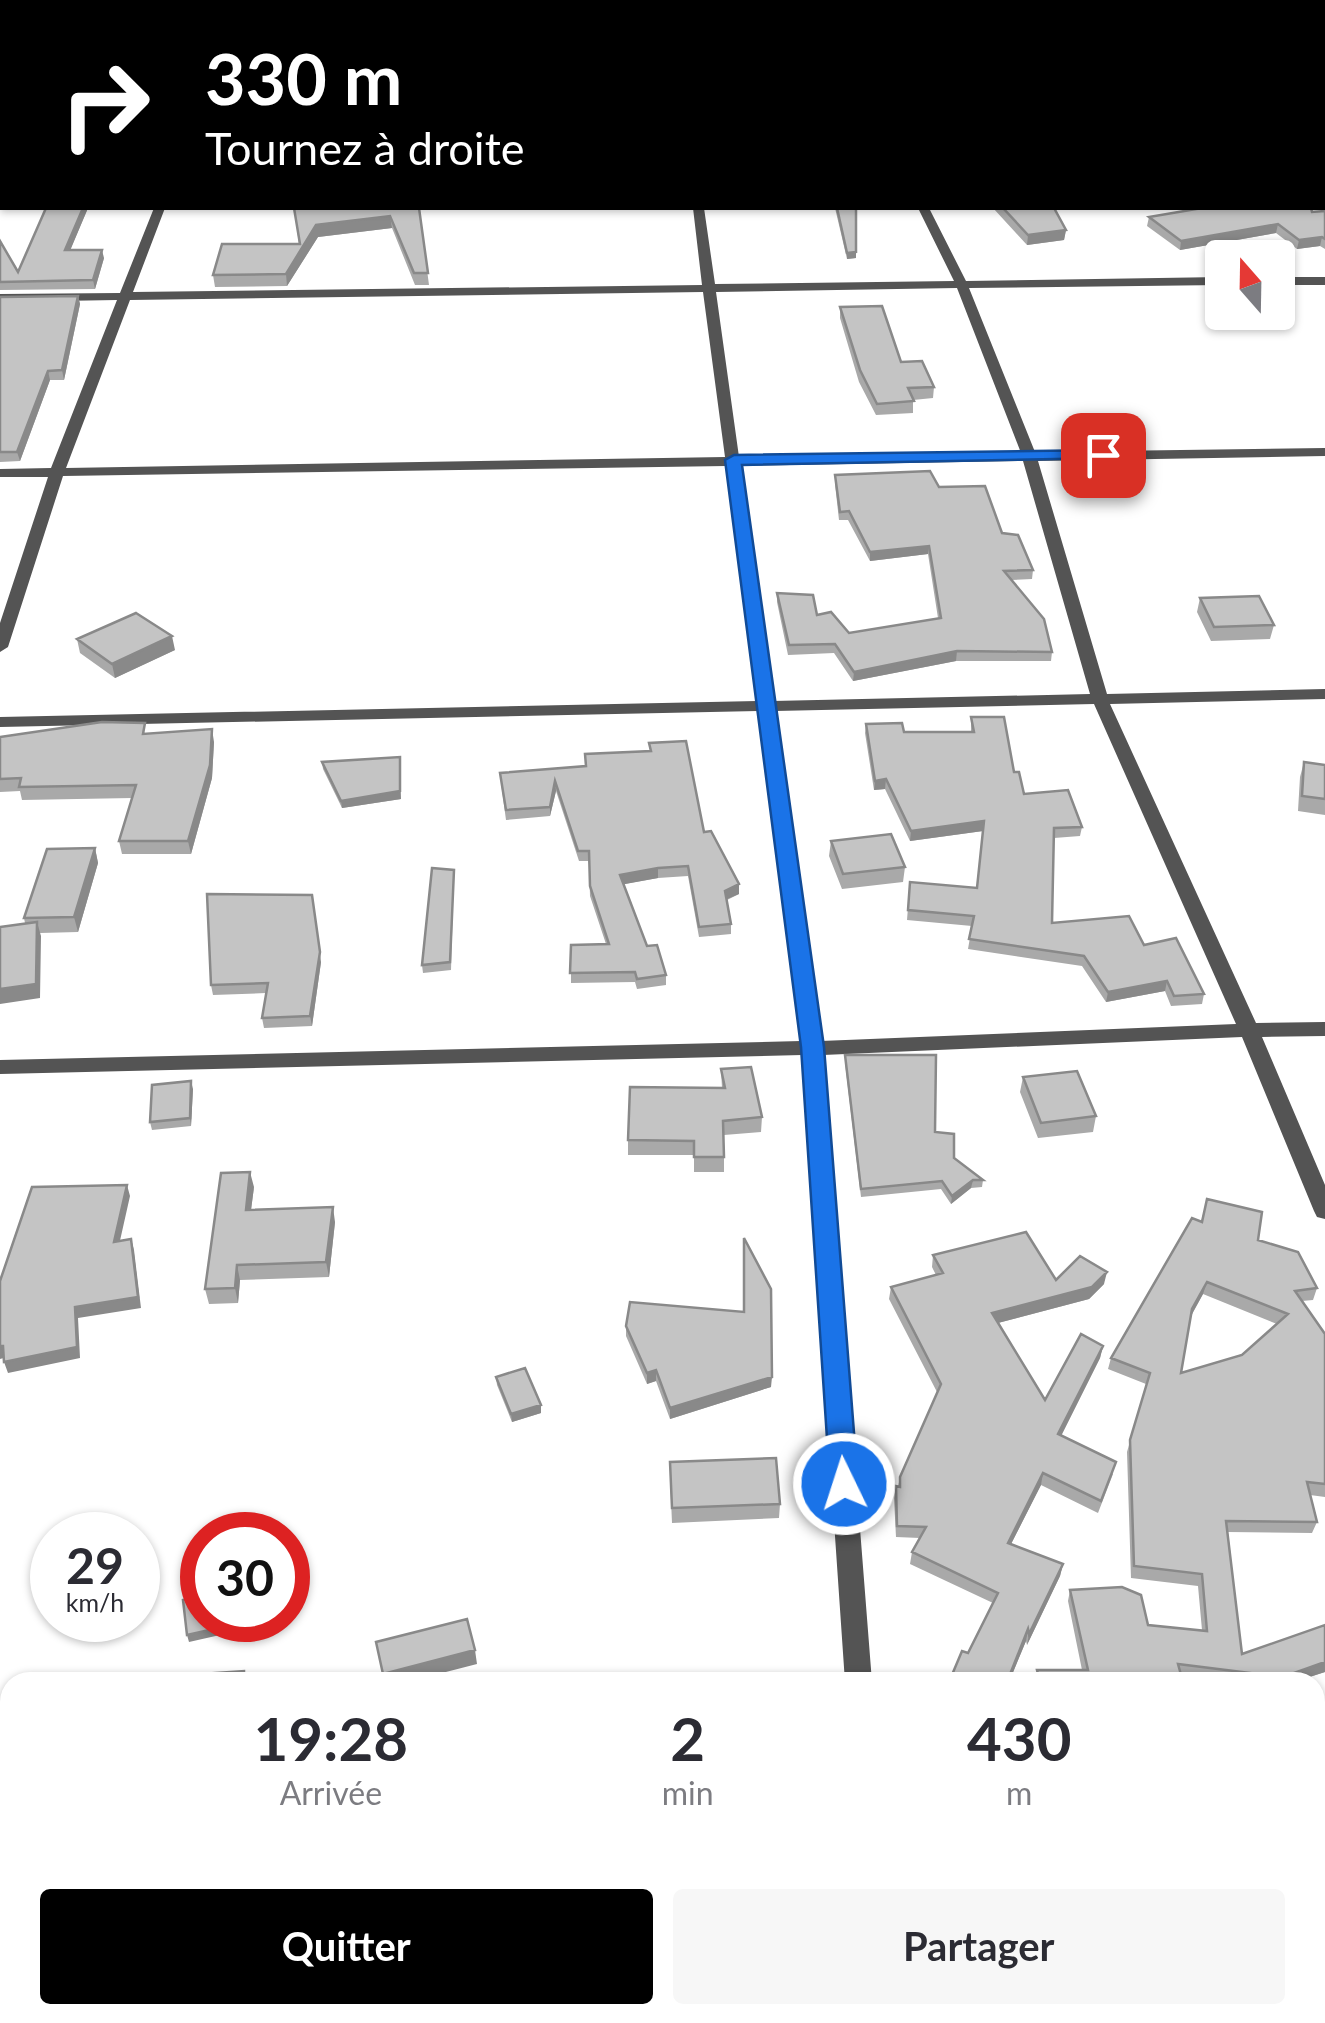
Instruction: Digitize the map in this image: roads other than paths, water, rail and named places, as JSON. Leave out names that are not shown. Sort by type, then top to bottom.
[{"type":"street","points":[[0,647],[57,472],[159,210]]},
{"type":"street","points":[[698,210],[812,1047],[857,1672]]},
{"type":"street","points":[[925,210],[961,283],[1029,456],[1100,699],[1249,1030],[1325,1211]]},
{"type":"street","points":[[0,298],[1205,281]]},
{"type":"street","points":[[1295,281],[1325,281]]},
{"type":"street","points":[[0,473],[1325,452]]},
{"type":"street","points":[[0,722],[1325,694]]},
{"type":"street","points":[[0,1066],[812,1047],[1325,1029]]}]
